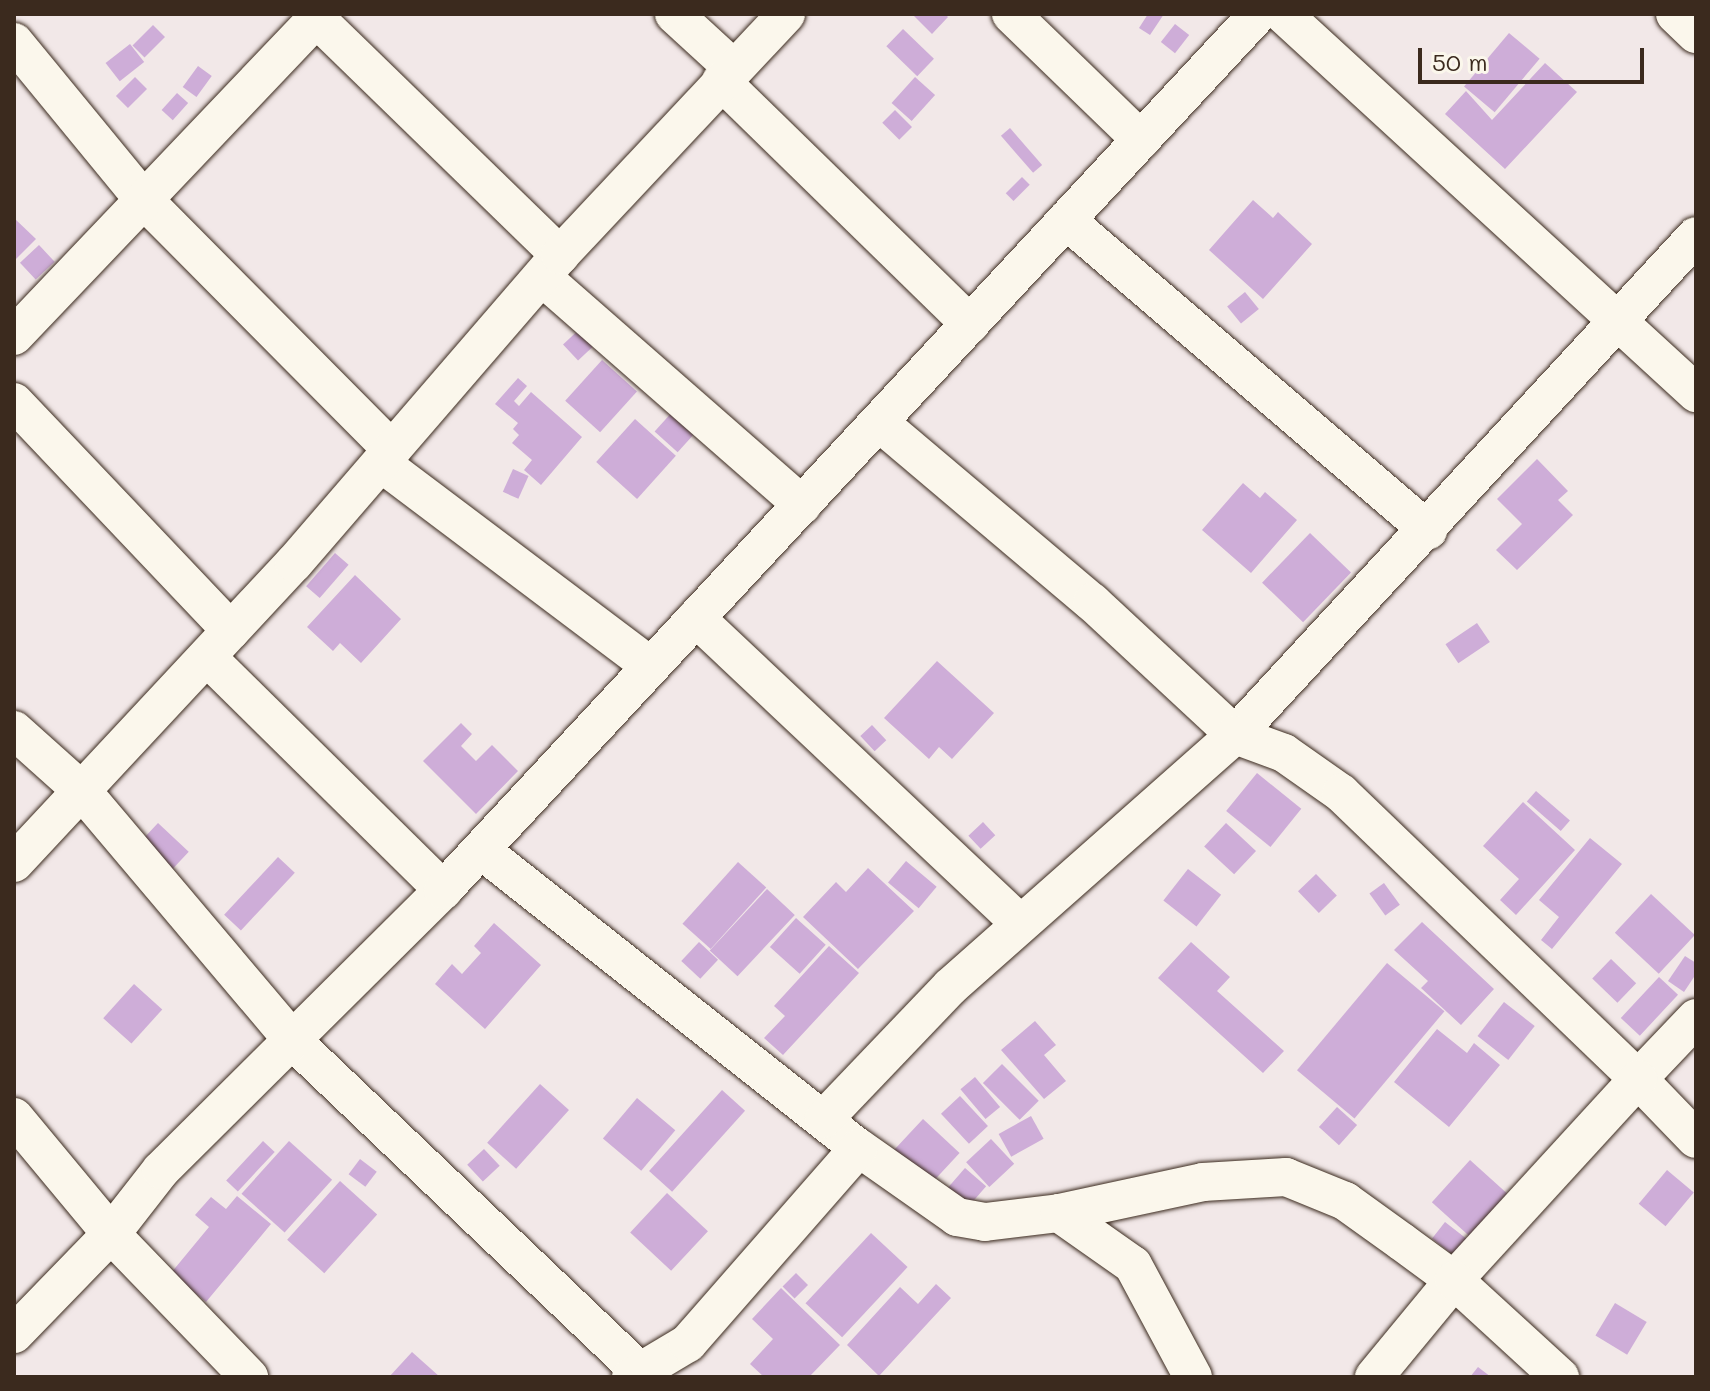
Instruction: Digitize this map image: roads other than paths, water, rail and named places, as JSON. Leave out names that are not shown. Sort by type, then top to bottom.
[{"type":"street","points":[[674,14],[727,75],[970,324]]},
{"type":"street","points":[[14,863],[219,644],[551,266],[786,14]]},
{"type":"street","points":[[1011,14],[1141,140]]},
{"type":"street","points":[[14,1334],[111,1234],[161,1170],[295,1043],[481,850],[649,665],[881,424],[1258,14]]},
{"type":"street","points":[[1283,14],[1696,393]]},
{"type":"street","points":[[1675,14],[1696,34]]},
{"type":"street","points":[[14,336],[319,16],[551,266],[802,505]]},
{"type":"street","points":[[14,42],[144,200],[387,456],[649,665]]},
{"type":"street","points":[[1066,220],[1428,530]]},
{"type":"street","points":[[824,1119],[1020,923],[1235,735],[1428,530],[1696,236]]},
{"type":"street","points":[[14,402],[219,644],[443,890]]},
{"type":"street","points":[[881,424],[1092,602],[1235,735],[1284,753],[1341,793],[1638,1079],[1696,1139]]},
{"type":"street","points":[[696,618],[1020,923]]},
{"type":"street","points":[[14,730],[82,791],[295,1043],[636,1374],[688,1343],[859,1148]]},
{"type":"street","points":[[481,850],[859,1148],[957,1217],[985,1222],[1059,1213],[1203,1182],[1286,1177],[1345,1201],[1454,1280],[1560,1377]]},
{"type":"street","points":[[1374,1377],[1454,1280],[1696,1018]]},
{"type":"street","points":[[14,1117],[111,1234],[249,1377]]},
{"type":"street","points":[[1059,1213],[1133,1265],[1193,1377]]}]
